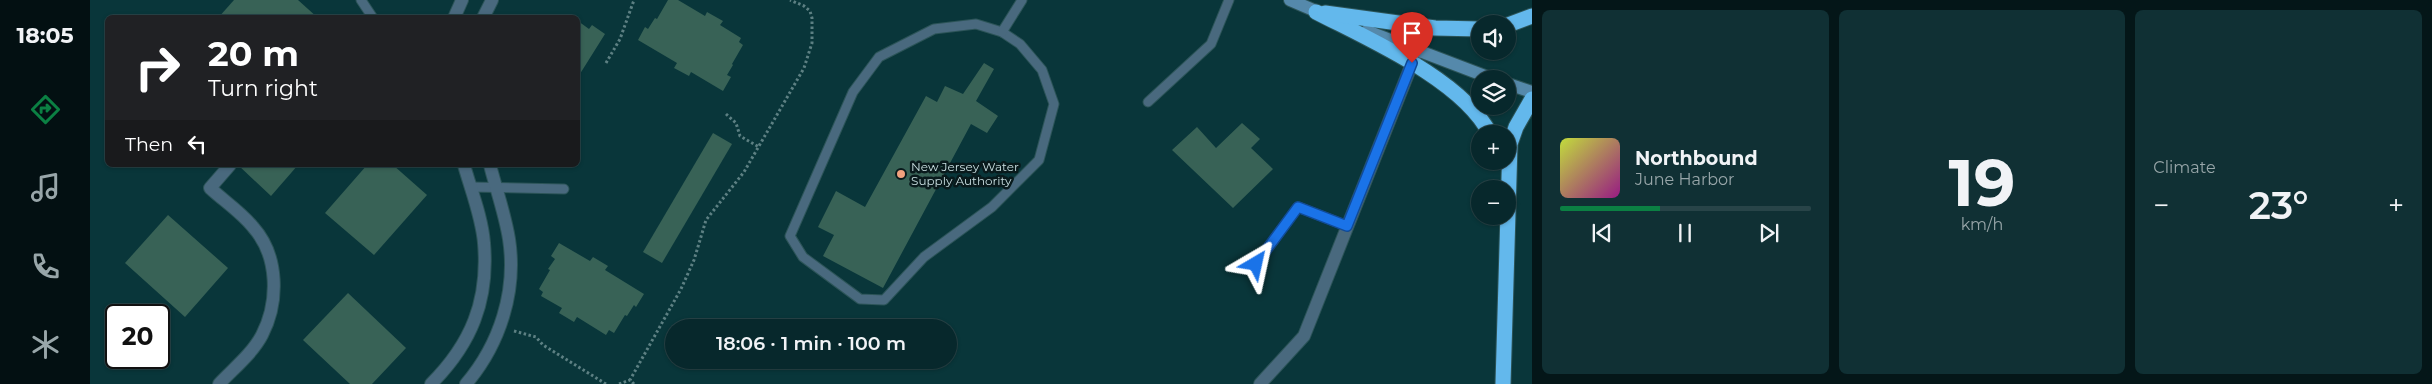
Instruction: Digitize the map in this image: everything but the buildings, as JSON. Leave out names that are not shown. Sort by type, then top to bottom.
[{"type":"highway","points":[[1316,12],[1436,28],[1471,29]]},
{"type":"highway","points":[[1316,12],[1414,57],[1469,106],[1483,125]]},
{"type":"highway","points":[[1516,22],[1532,16]]},
{"type":"highway","points":[[1516,126],[1532,99]]},
{"type":"highway","points":[[1503,384],[1508,250],[1505,170]]},
{"type":"street","points":[[455,15],[462,0]]},
{"type":"street","points":[[485,15],[492,0]]},
{"type":"street","points":[[1290,0],[1316,12]]},
{"type":"street","points":[[1260,384],[1304,336],[1414,57],[1471,73]]},
{"type":"street","points":[[1516,87],[1532,92]]},
{"type":"street","points":[[219,384],[252,350],[262,336],[272,311],[274,282],[270,255],[254,228],[210,188],[228,167]]},
{"type":"street","points":[[430,384],[460,352],[471,331],[484,273],[484,242],[465,167]]},
{"type":"street","points":[[466,384],[487,355],[501,327],[509,298],[511,263],[509,238],[491,167]]},
{"type":"lane","points":[[361,0],[371,15]]},
{"type":"lane","points":[[1002,32],[1022,0]]},
{"type":"lane","points":[[1148,102],[1211,44],[1230,0]]},
{"type":"lane","points":[[976,24],[1002,32],[1020,44],[1042,70],[1054,104],[1039,160],[992,207],[924,257],[884,300],[860,299],[803,257],[790,236],[853,92],[879,57],[934,29],[976,24]]},
{"type":"lane","points":[[470,187],[564,189]]},
{"type":"lane","points":[[1256,264],[1298,207],[1347,226]]},
{"type":"path","points":[[606,63],[620,39],[634,0]]},
{"type":"path","points":[[619,384],[630,380],[684,283],[706,220],[734,187],[804,68],[812,43],[813,29],[810,11],[790,0]]},
{"type":"path","points":[[726,114],[736,123],[740,136],[759,147]]},
{"type":"path","points":[[514,331],[536,336],[550,350],[606,384]]},
{"type":"path","points":[[630,380],[634,384]]},
{"type":"place","name":"New Jersey Water Supply Authority","points":[[901,174]]},
{"type":"route","points":[[1256,264],[1298,207],[1347,226],[1412,63]]}]
